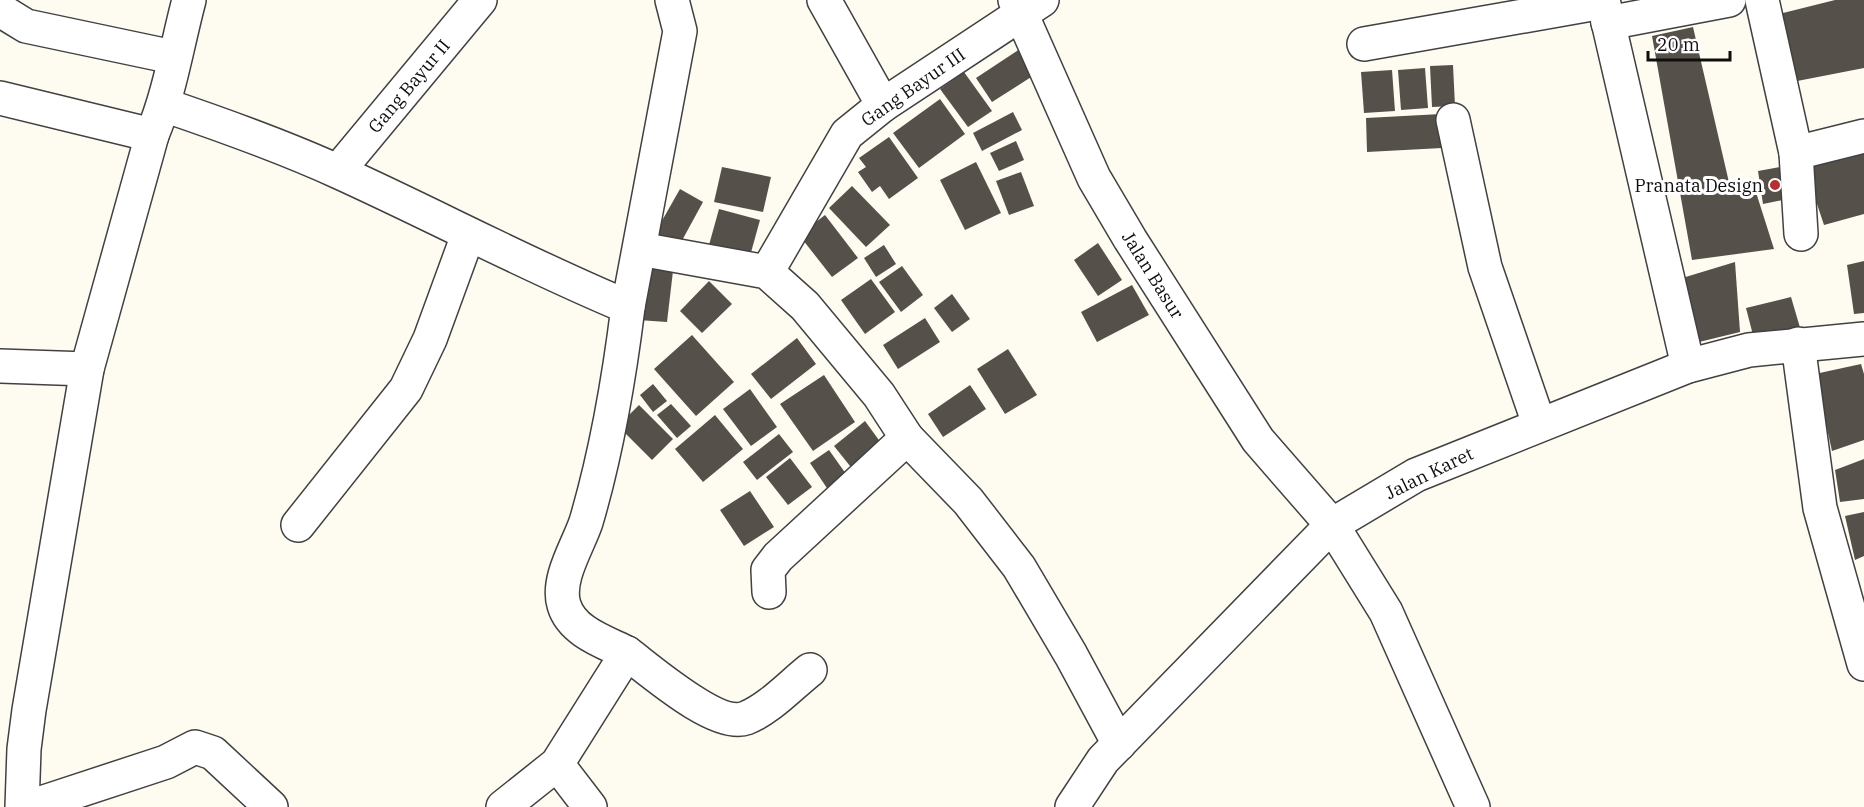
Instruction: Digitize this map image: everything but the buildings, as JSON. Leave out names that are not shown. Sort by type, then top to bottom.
[{"type":"street","points":[[22,807],[24,748],[14,711],[87,369],[152,135],[164,105],[173,57],[189,0]]},
{"type":"street","name":"Gang Bayur II","points":[[338,171],[480,0]]},
{"type":"street","points":[[672,0],[680,31],[628,307],[616,401],[585,522],[563,582],[564,605],[582,630],[627,653],[677,690],[729,719],[746,718],[761,709],[810,670]]},
{"type":"street","points":[[824,0],[883,105]]},
{"type":"street","points":[[1364,44],[1605,8],[1729,0]]},
{"type":"street","points":[[1762,0],[1796,153],[1801,234]]},
{"type":"street","name":"Gang Bayur III","points":[[767,272],[847,134],[883,105],[1027,4]]},
{"type":"street","name":"Jalan Basur","points":[[1027,4],[1094,178],[1130,239],[1258,440],[1332,525],[1386,612],[1473,807]]},
{"type":"street","points":[[1605,8],[1688,366]]},
{"type":"street","points":[[0,10],[26,26],[173,57]]},
{"type":"street","points":[[0,98],[152,135]]},
{"type":"street","points":[[164,105],[243,131],[338,171],[547,273],[628,307]]},
{"type":"street","points":[[1453,120],[1485,267],[1539,424]]},
{"type":"street","points":[[1796,153],[1864,136]]},
{"type":"street","points":[[298,525],[406,388],[430,339],[468,235]]},
{"type":"street","points":[[640,249],[767,272],[805,306],[872,386],[907,438],[968,501],[1019,567],[1119,744]]},
{"type":"street","name":"Jalan Karet","points":[[1072,807],[1103,760],[1332,525],[1416,475],[1688,366],[1749,350],[1864,339]]},
{"type":"street","points":[[1798,344],[1820,508],[1859,626],[1864,664]]},
{"type":"street","points":[[0,366],[87,369]]},
{"type":"street","points":[[769,592],[768,570],[778,556],[907,438]]},
{"type":"street","points":[[503,807],[557,764],[627,653]]},
{"type":"street","points":[[29,807],[166,762],[195,747],[213,753],[271,807]]},
{"type":"street","points":[[557,764],[590,807]]},
{"type":"place","name":"Pranata Design","points":[[1775,185]]}]
